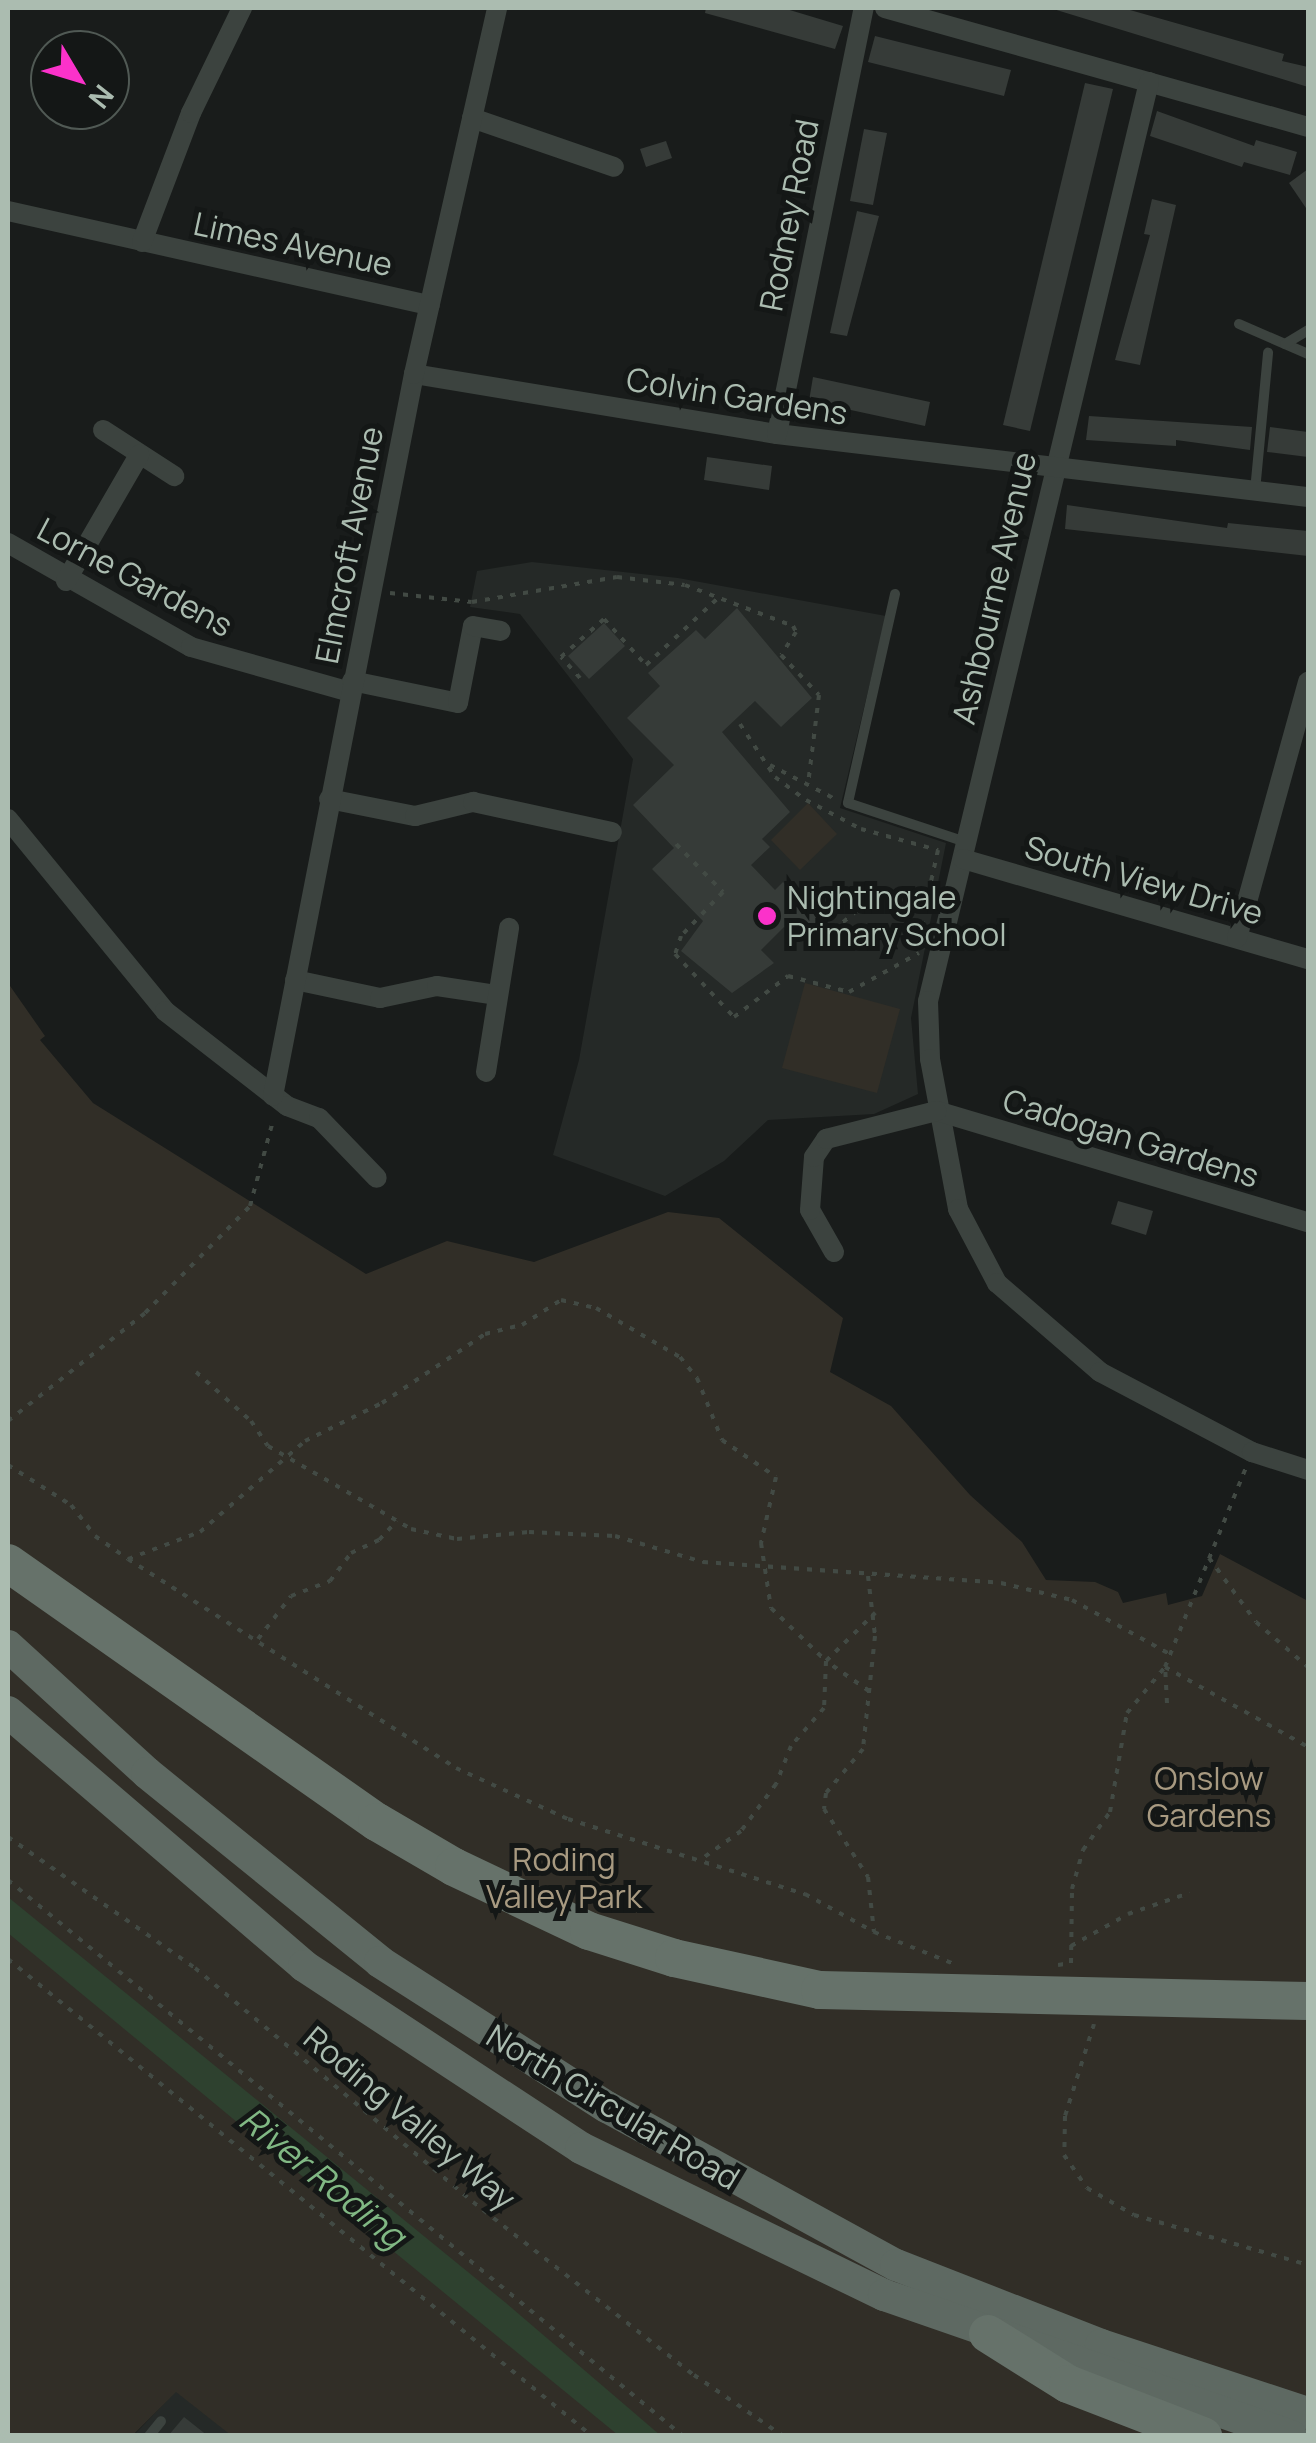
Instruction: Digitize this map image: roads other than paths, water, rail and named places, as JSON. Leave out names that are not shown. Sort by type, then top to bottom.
[{"type":"highway","points":[[8,1563],[348,1802],[454,1867],[589,1931],[732,1973],[820,1990],[1308,2001]]},
{"type":"highway","name":"North Circular Road","points":[[8,1646],[147,1773],[380,1962],[607,2108],[896,2265],[1084,2339],[1308,2412]]},
{"type":"highway","name":"North Circular Road","points":[[8,1712],[218,1898],[348,1998],[489,2093],[748,2234],[988,2334],[1290,2436]]},
{"type":"highway","points":[[988,2334],[1068,2384],[1203,2436]]},
{"type":"street","points":[[142,242],[191,113],[242,8]]},
{"type":"street","name":"Elmcroft Avenue","points":[[273,1096],[414,374],[497,8]]},
{"type":"street","name":"Rodney Road","points":[[777,434],[864,8]]},
{"type":"street","points":[[885,8],[1308,128]]},
{"type":"street","name":"Ashbourne Avenue","points":[[937,1111],[928,1001],[1050,471],[1149,82]]},
{"type":"street","points":[[472,118],[614,167]]},
{"type":"street","name":"Limes Avenue","points":[[8,211],[430,305]]},
{"type":"street","name":"Colvin Gardens","points":[[414,374],[777,434],[1050,471],[1308,497]]},
{"type":"street","points":[[102,430],[174,476]]},
{"type":"street","points":[[66,580],[139,454]]},
{"type":"street","name":"Lorne Gardens","points":[[8,543],[66,580],[191,647],[351,687],[458,703],[474,626],[501,632]]},
{"type":"street","points":[[1237,938],[1308,682]]},
{"type":"street","points":[[329,799],[414,816],[473,802],[612,832]]},
{"type":"street","points":[[8,819],[143,989],[273,1096],[319,1118],[377,1178]]},
{"type":"street","name":"South View Drive","points":[[965,851],[1308,959]]},
{"type":"street","points":[[486,1072],[509,928]]},
{"type":"street","points":[[294,980],[380,998],[437,986],[497,995]]},
{"type":"street","points":[[834,1252],[810,1210],[814,1157],[826,1139],[937,1111],[958,1209],[997,1283],[1100,1372],[1252,1452],[1308,1470]]},
{"type":"street","name":"Cadogan Gardens","points":[[937,1111],[1308,1222]]},
{"type":"lane","points":[[1239,324],[1308,354]]},
{"type":"lane","points":[[1286,344],[1308,330]]},
{"type":"lane","points":[[1254,492],[1268,353]]},
{"type":"lane","points":[[895,594],[848,803],[965,851]]},
{"type":"lane","points":[[149,2436],[161,2422]]},
{"type":"water","name":"River Roding","points":[[8,1897],[506,2303],[660,2435],[618,2435],[387,2246],[8,1933]]},
{"type":"place","name":"Nightingale Primary School","points":[[767,916]]},
{"type":"park label","name":"Onslow Gardens","points":[[1209,1798]]},
{"type":"park label","name":"Roding Valley Park","points":[[564,1878]]}]
